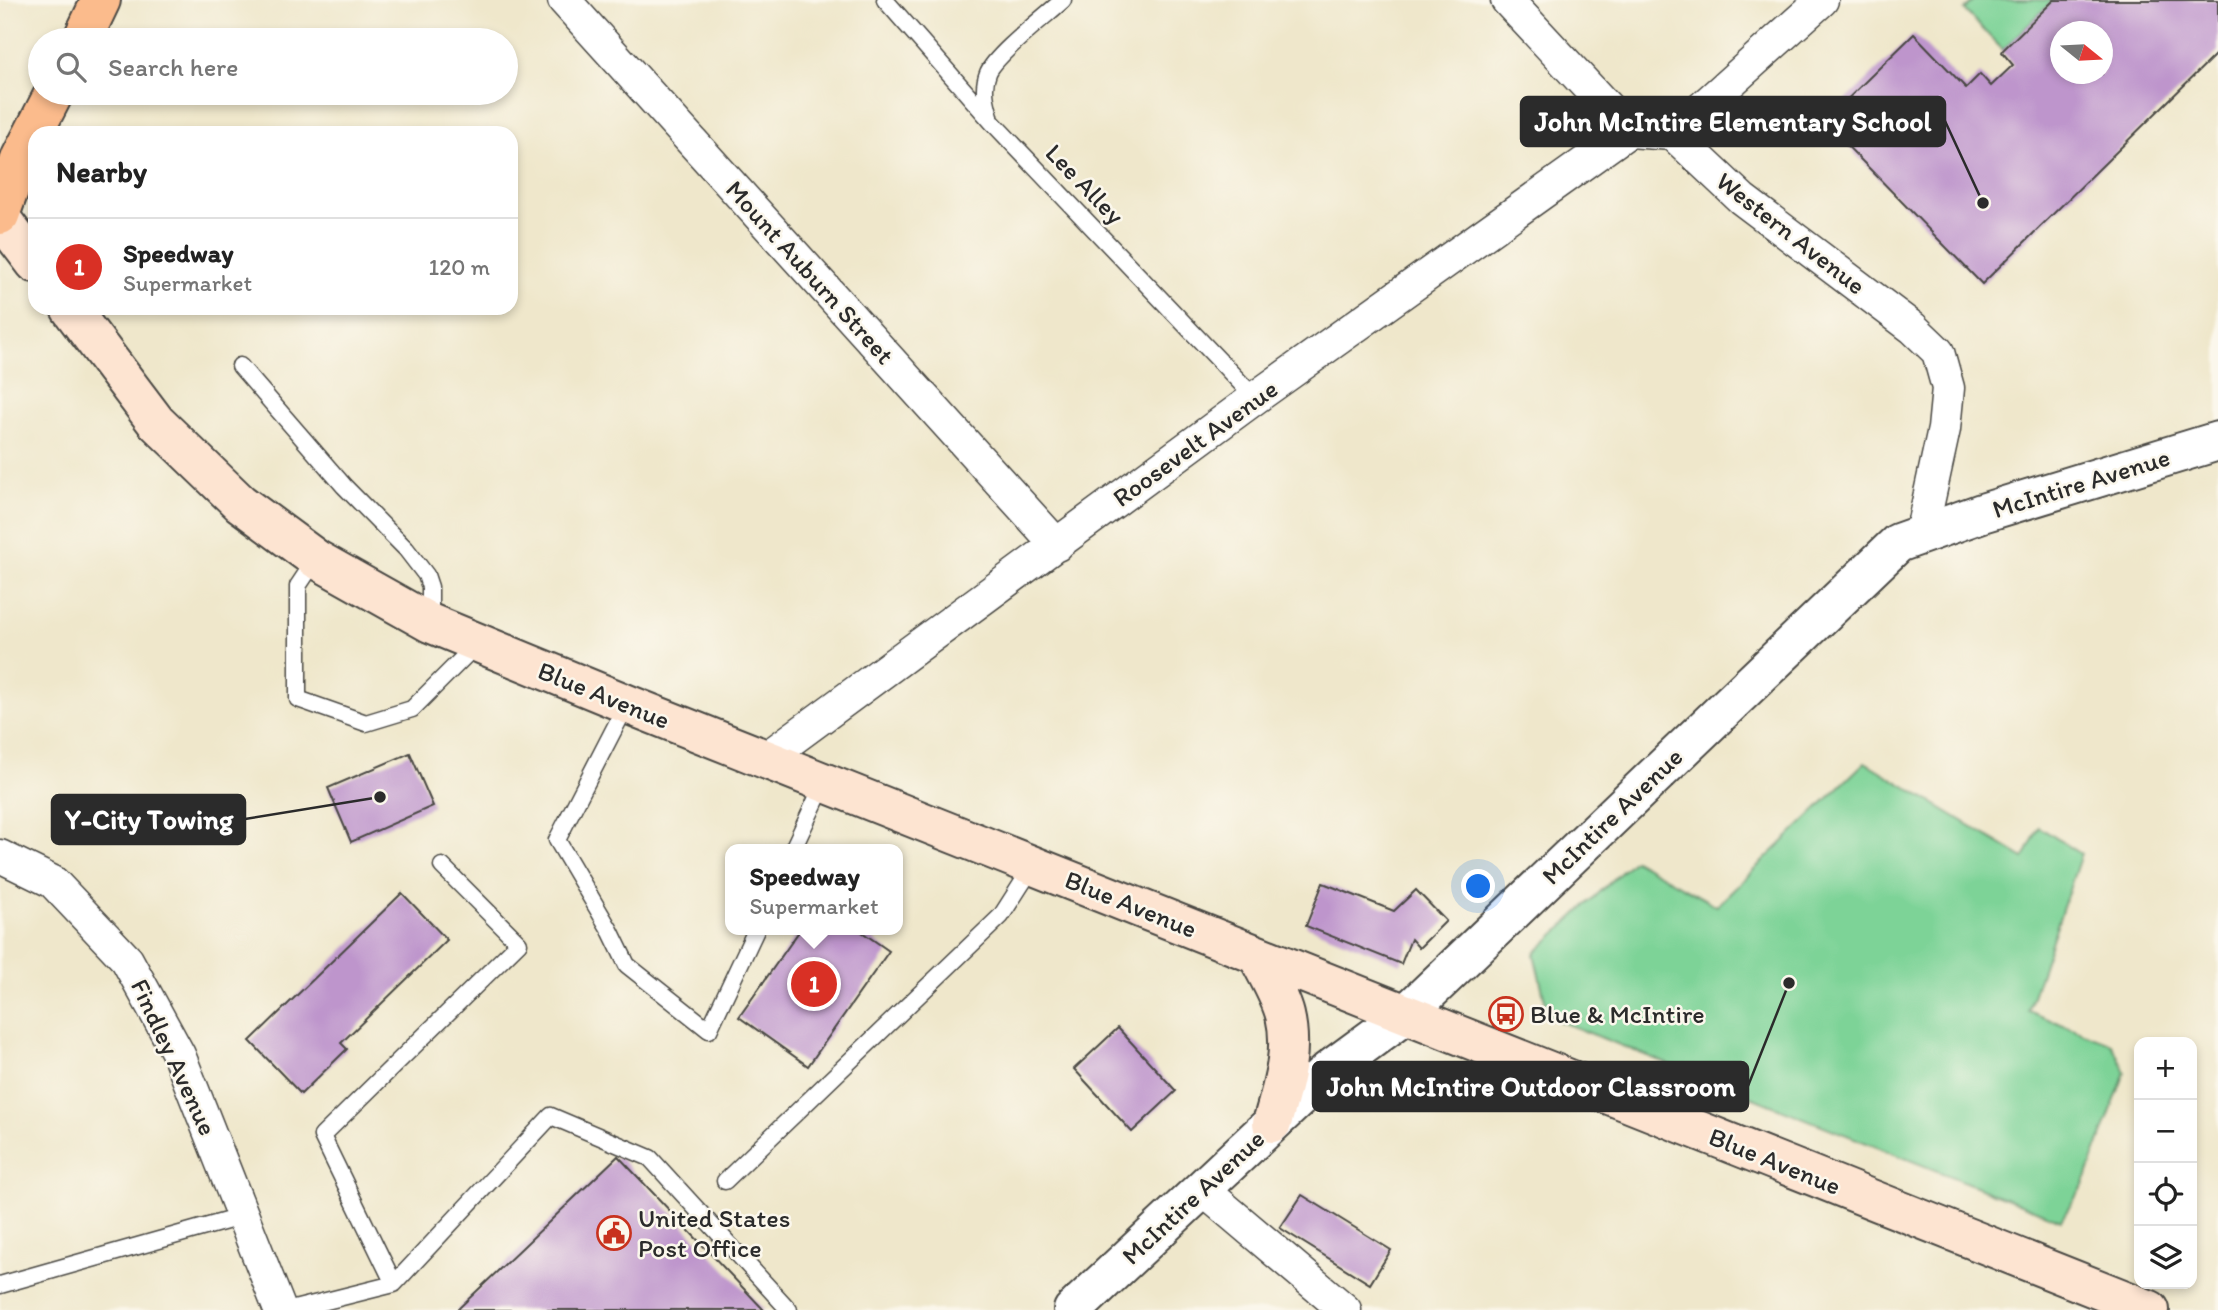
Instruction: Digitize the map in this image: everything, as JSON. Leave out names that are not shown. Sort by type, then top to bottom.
[{"type":"highway","points":[[87,28],[100,0]]},
{"type":"highway","points":[[37,126],[48,105]]},
{"type":"highway","points":[[0,216],[28,144]]},
{"type":"main road","points":[[0,216],[28,254]]},
{"type":"main road","name":"Blue Avenue","points":[[74,315],[156,422],[240,503],[316,559],[430,623],[824,783],[1034,864],[1258,956],[2150,1310]]},
{"type":"main road","points":[[1258,956],[1285,1015],[1289,1046],[1283,1084],[1272,1122]]},
{"type":"street","name":"Mount Auburn Street","points":[[564,0],[1057,545]]},
{"type":"street","points":[[1507,0],[1629,131],[1673,134],[1822,0]]},
{"type":"street","name":"Roosevelt Avenue","points":[[765,759],[1255,398],[1629,131]]},
{"type":"street","name":"Western Avenue","points":[[1673,134],[1742,199],[1913,328],[1938,352],[1948,388],[1944,429],[1921,535]]},
{"type":"street","name":"McIntire Avenue","points":[[1073,1310],[1328,1071],[1407,1013],[1898,543],[1982,513],[2218,441]]},
{"type":"street","name":"Findley Avenue","points":[[0,856],[53,882],[127,960],[179,1055],[280,1310]]},
{"type":"street","points":[[1202,1188],[1345,1310]]},
{"type":"lane","name":"Lee Alley","points":[[885,0],[992,122],[1255,398]]},
{"type":"lane","points":[[992,122],[984,97],[988,72],[1010,47],[1063,0]]},
{"type":"lane","points":[[240,366],[344,486],[406,549],[426,575],[430,587],[430,623]]},
{"type":"lane","points":[[316,559],[298,586],[298,699],[366,723],[412,709],[477,644]]},
{"type":"lane","points":[[627,704],[557,840],[610,930],[626,965],[709,1030],[753,935]]},
{"type":"lane","points":[[795,844],[824,783]]},
{"type":"lane","points":[[725,1181],[1001,916],[1034,864]]},
{"type":"lane","points":[[394,1284],[322,1136],[519,943],[442,866]]},
{"type":"lane","points":[[290,1310],[394,1284],[551,1116],[650,1158],[789,1310]]},
{"type":"lane","points":[[0,1285],[244,1216]]},
{"type":"green space","points":[[1974,0],[2054,0],[2003,50],[1964,10]]},
{"type":"green space","points":[[1865,762],[2024,858],[2039,827],[2081,854],[2028,1011],[2112,1044],[2125,1072],[2084,1184],[2061,1220],[1549,1017],[1534,954],[1634,860],[1717,906]]},
{"type":"building","points":[[2054,0],[2218,0],[2218,52],[1982,284],[1824,122],[1914,34],[1966,88],[1980,74],[1991,86],[2013,65],[2002,52]]},
{"type":"building","points":[[410,753],[433,806],[351,842],[328,788]]},
{"type":"building","points":[[1323,883],[1394,911],[1416,890],[1446,921],[1419,948],[1411,939],[1401,964],[1306,926]]},
{"type":"building","points":[[402,893],[447,940],[341,1043],[347,1049],[301,1094],[250,1041]]},
{"type":"building","points":[[796,935],[866,935],[889,951],[808,1066],[739,1017]]},
{"type":"building","points":[[1118,1028],[1176,1091],[1132,1132],[1074,1069]]},
{"type":"building","name":"United States Post Office","points":[[618,1156],[764,1310],[457,1310]]},
{"type":"building","points":[[1302,1195],[1391,1250],[1370,1284],[1280,1228]]},
{"type":"place","name":"John McIntire Elementary School","points":[[1983,203]]},
{"type":"place","name":"Y-City Towing","points":[[380,797]]},
{"type":"place","name":"John McIntire Outdoor Classroom","points":[[1789,983]]},
{"type":"place","name":"Speedway","points":[[814,984]]},
{"type":"place","name":"Blue & McIntire","points":[[1506,1014]]},
{"type":"place","name":"United States Post Office","points":[[614,1233]]}]
